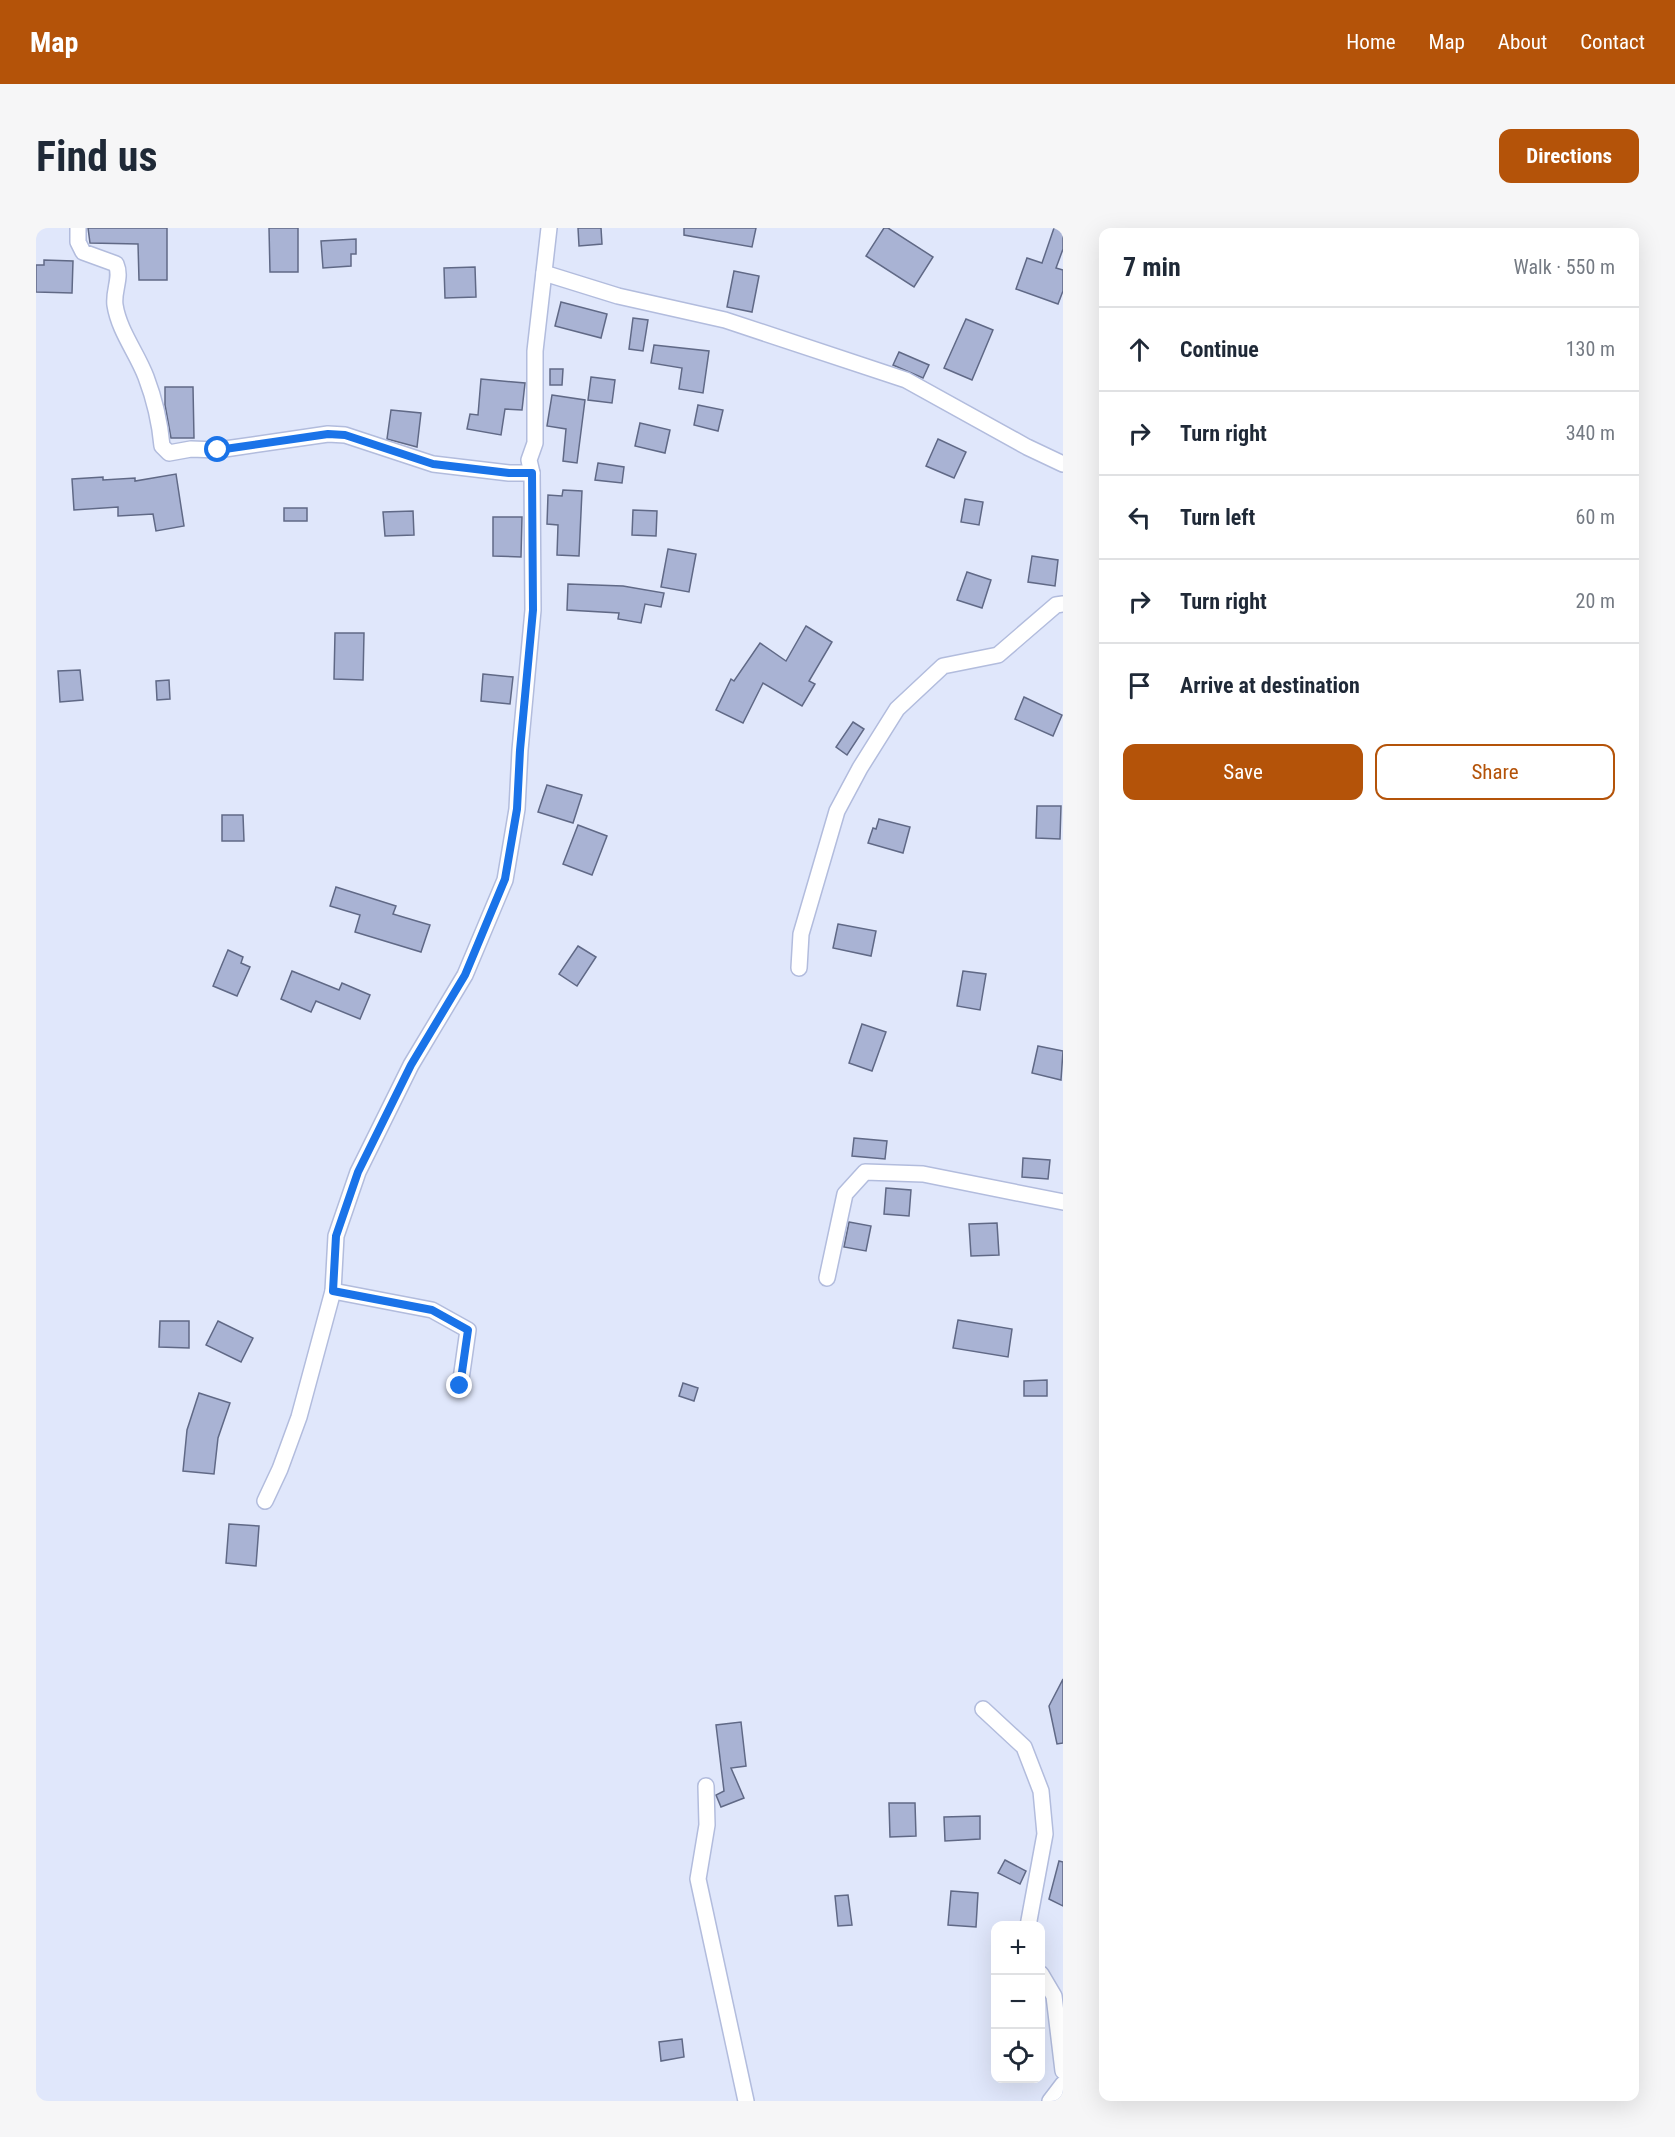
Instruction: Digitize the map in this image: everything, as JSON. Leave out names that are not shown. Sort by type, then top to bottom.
[{"type":"street","points":[[78,228],[78,242],[83,252],[116,264],[119,272],[114,302],[119,321],[146,378],[162,446],[169,453],[191,448],[218,450],[328,434],[345,435],[433,464],[509,473],[532,473]]},
{"type":"street","points":[[265,1501],[280,1469],[299,1417],[333,1291],[336,1236],[358,1172],[411,1065],[465,975],[505,879],[517,809],[533,610],[532,473],[529,460],[535,443],[535,351],[549,228]]},
{"type":"street","points":[[544,273],[618,296],[726,320],[906,381],[1063,464]]},
{"type":"street","points":[[799,968],[801,934],[837,811],[860,768],[897,709],[944,666],[998,655],[1056,605],[1063,604]]},
{"type":"street","points":[[827,1278],[845,1194],[865,1172],[922,1174],[1063,1202]]},
{"type":"street","points":[[333,1291],[432,1310],[468,1330],[460,1386]]},
{"type":"street","points":[[984,1709],[1024,1747],[1041,1791],[1045,1834],[1029,1921]]},
{"type":"street","points":[[706,1786],[707,1825],[698,1879],[746,2101]]},
{"type":"street","points":[[1042,1975],[1054,1996],[1063,2071]]},
{"type":"street","points":[[1050,2101],[1063,2084]]},
{"type":"building","points":[[88,228],[167,228],[167,280],[139,280],[138,244],[90,243]]},
{"type":"building","points":[[269,228],[298,228],[298,272],[270,272]]},
{"type":"building","points":[[578,228],[601,228],[602,244],[579,246]]},
{"type":"building","points":[[684,228],[756,228],[752,247],[684,235]]},
{"type":"building","points":[[884,228],[888,228],[933,257],[914,287],[866,256]]},
{"type":"building","points":[[1054,228],[1063,228],[1063,249],[1056,268],[1063,270],[1063,291],[1058,304],[1016,289],[1027,258],[1042,263]]},
{"type":"building","points":[[356,239],[356,254],[351,254],[351,266],[323,268],[321,241]]},
{"type":"building","points":[[44,260],[73,261],[72,293],[36,292],[36,265],[44,265]]},
{"type":"building","points":[[475,267],[476,297],[445,298],[444,268]]},
{"type":"building","points":[[734,271],[759,276],[752,312],[727,307]]},
{"type":"building","points":[[561,302],[607,314],[601,338],[555,326]]},
{"type":"building","points":[[633,318],[648,320],[643,351],[629,349]]},
{"type":"building","points":[[966,319],[993,330],[972,380],[944,368]]},
{"type":"building","points":[[654,345],[709,351],[703,393],[679,389],[682,368],[651,363]]},
{"type":"building","points":[[899,352],[929,365],[923,378],[893,365]]},
{"type":"building","points":[[550,369],[563,369],[562,385],[550,385]]},
{"type":"building","points":[[591,377],[615,380],[612,403],[588,400]]},
{"type":"building","points":[[481,379],[525,383],[522,410],[505,409],[501,435],[467,429],[470,414],[478,415]]},
{"type":"building","points":[[165,387],[193,387],[194,438],[171,438],[165,405]]},
{"type":"building","points":[[552,395],[585,400],[577,463],[563,461],[566,429],[547,426]]},
{"type":"building","points":[[698,405],[723,410],[718,431],[694,425]]},
{"type":"building","points":[[391,410],[421,413],[417,447],[387,439]]},
{"type":"building","points":[[640,423],[670,430],[665,453],[635,446]]},
{"type":"building","points":[[938,439],[966,452],[954,478],[926,466]]},
{"type":"building","points":[[598,463],[624,467],[622,483],[595,480]]},
{"type":"building","points":[[176,474],[184,526],[156,531],[153,514],[118,516],[118,507],[74,510],[72,479],[135,478],[135,481]]},
{"type":"building","points":[[563,490],[582,491],[579,556],[557,555],[558,525],[547,524],[548,495],[562,496]]},
{"type":"building","points":[[965,499],[983,502],[979,525],[961,522]]},
{"type":"building","points":[[284,508],[307,508],[307,521],[284,521]]},
{"type":"building","points":[[633,510],[657,511],[656,536],[632,535]]},
{"type":"building","points":[[413,511],[414,535],[385,536],[383,512]]},
{"type":"building","points":[[493,517],[522,517],[521,557],[493,556]]},
{"type":"building","points":[[668,549],[696,554],[689,592],[661,587]]},
{"type":"building","points":[[1032,556],[1058,560],[1055,586],[1028,582]]},
{"type":"building","points":[[967,572],[991,580],[982,608],[957,600]]},
{"type":"building","points":[[568,584],[623,586],[664,593],[661,607],[645,604],[641,623],[618,619],[619,613],[567,610]]},
{"type":"building","points":[[806,626],[832,642],[809,681],[815,684],[802,706],[763,683],[743,723],[716,710],[731,679],[734,681],[760,643],[786,661]]},
{"type":"building","points":[[335,633],[364,633],[363,680],[334,679]]},
{"type":"building","points":[[80,670],[83,700],[60,702],[58,671]]},
{"type":"building","points":[[483,674],[513,677],[510,704],[481,701]]},
{"type":"building","points":[[169,680],[170,699],[157,700],[156,681]]},
{"type":"building","points":[[1024,697],[1062,715],[1053,736],[1015,719]]},
{"type":"building","points":[[853,722],[864,729],[847,755],[836,747]]},
{"type":"building","points":[[547,785],[582,795],[573,823],[538,812]]},
{"type":"building","points":[[1037,806],[1061,806],[1060,839],[1036,838]]},
{"type":"building","points":[[222,815],[243,815],[244,841],[222,841]]},
{"type":"building","points":[[879,819],[910,827],[903,853],[868,843]]},
{"type":"building","points":[[578,825],[607,836],[592,875],[563,864]]},
{"type":"building","points":[[336,887],[396,906],[393,914],[430,925],[421,952],[355,932],[360,915],[330,906]]},
{"type":"building","points":[[838,924],[876,931],[871,956],[833,948]]},
{"type":"building","points":[[578,946],[596,957],[577,986],[559,974]]},
{"type":"building","points":[[228,950],[243,957],[241,963],[250,967],[237,996],[213,986]]},
{"type":"building","points":[[292,971],[339,990],[342,983],[370,995],[360,1019],[316,1001],[311,1012],[281,999]]},
{"type":"building","points":[[963,971],[986,974],[980,1010],[957,1006]]},
{"type":"building","points":[[862,1024],[886,1032],[872,1071],[849,1063]]},
{"type":"building","points":[[1038,1046],[1063,1051],[1061,1080],[1032,1073]]},
{"type":"building","points":[[854,1138],[887,1141],[885,1159],[852,1156]]},
{"type":"building","points":[[1023,1158],[1050,1160],[1048,1179],[1022,1177]]},
{"type":"building","points":[[886,1188],[911,1190],[909,1216],[884,1214]]},
{"type":"building","points":[[849,1222],[871,1226],[866,1251],[844,1247]]},
{"type":"building","points":[[997,1223],[999,1255],[971,1256],[969,1224]]},
{"type":"building","points":[[958,1320],[1012,1329],[1008,1357],[953,1348]]},
{"type":"building","points":[[160,1321],[189,1321],[189,1348],[159,1347]]},
{"type":"building","points":[[218,1321],[253,1338],[241,1362],[206,1345]]},
{"type":"building","points":[[1047,1380],[1047,1396],[1024,1396],[1024,1381]]},
{"type":"building","points":[[683,1383],[698,1388],[694,1401],[679,1396]]},
{"type":"building","points":[[199,1393],[230,1403],[218,1438],[214,1474],[183,1471],[187,1430]]},
{"type":"building","points":[[229,1524],[259,1526],[256,1566],[226,1563]]},
{"type":"building","points":[[1063,1679],[1063,1743],[1057,1744],[1049,1706]]},
{"type":"building","points":[[741,1722],[746,1766],[731,1768],[744,1798],[721,1807],[716,1795],[724,1791],[716,1725]]},
{"type":"building","points":[[889,1803],[915,1803],[916,1836],[890,1837]]},
{"type":"building","points":[[980,1816],[980,1839],[945,1841],[944,1817]]},
{"type":"building","points":[[1005,1860],[1026,1871],[1020,1884],[998,1873]]},
{"type":"building","points":[[1059,1861],[1063,1862],[1063,1906],[1049,1899]]},
{"type":"building","points":[[951,1891],[978,1893],[976,1927],[948,1925]]},
{"type":"building","points":[[848,1895],[852,1925],[838,1926],[835,1896]]},
{"type":"building","points":[[682,2039],[684,2057],[661,2061],[659,2042]]},
{"type":"route","points":[[218,450],[328,434],[345,435],[433,464],[509,473],[532,473],[533,610],[517,809],[505,879],[465,975],[411,1065],[358,1172],[336,1236],[333,1291],[432,1310],[468,1330],[460,1386]]}]
